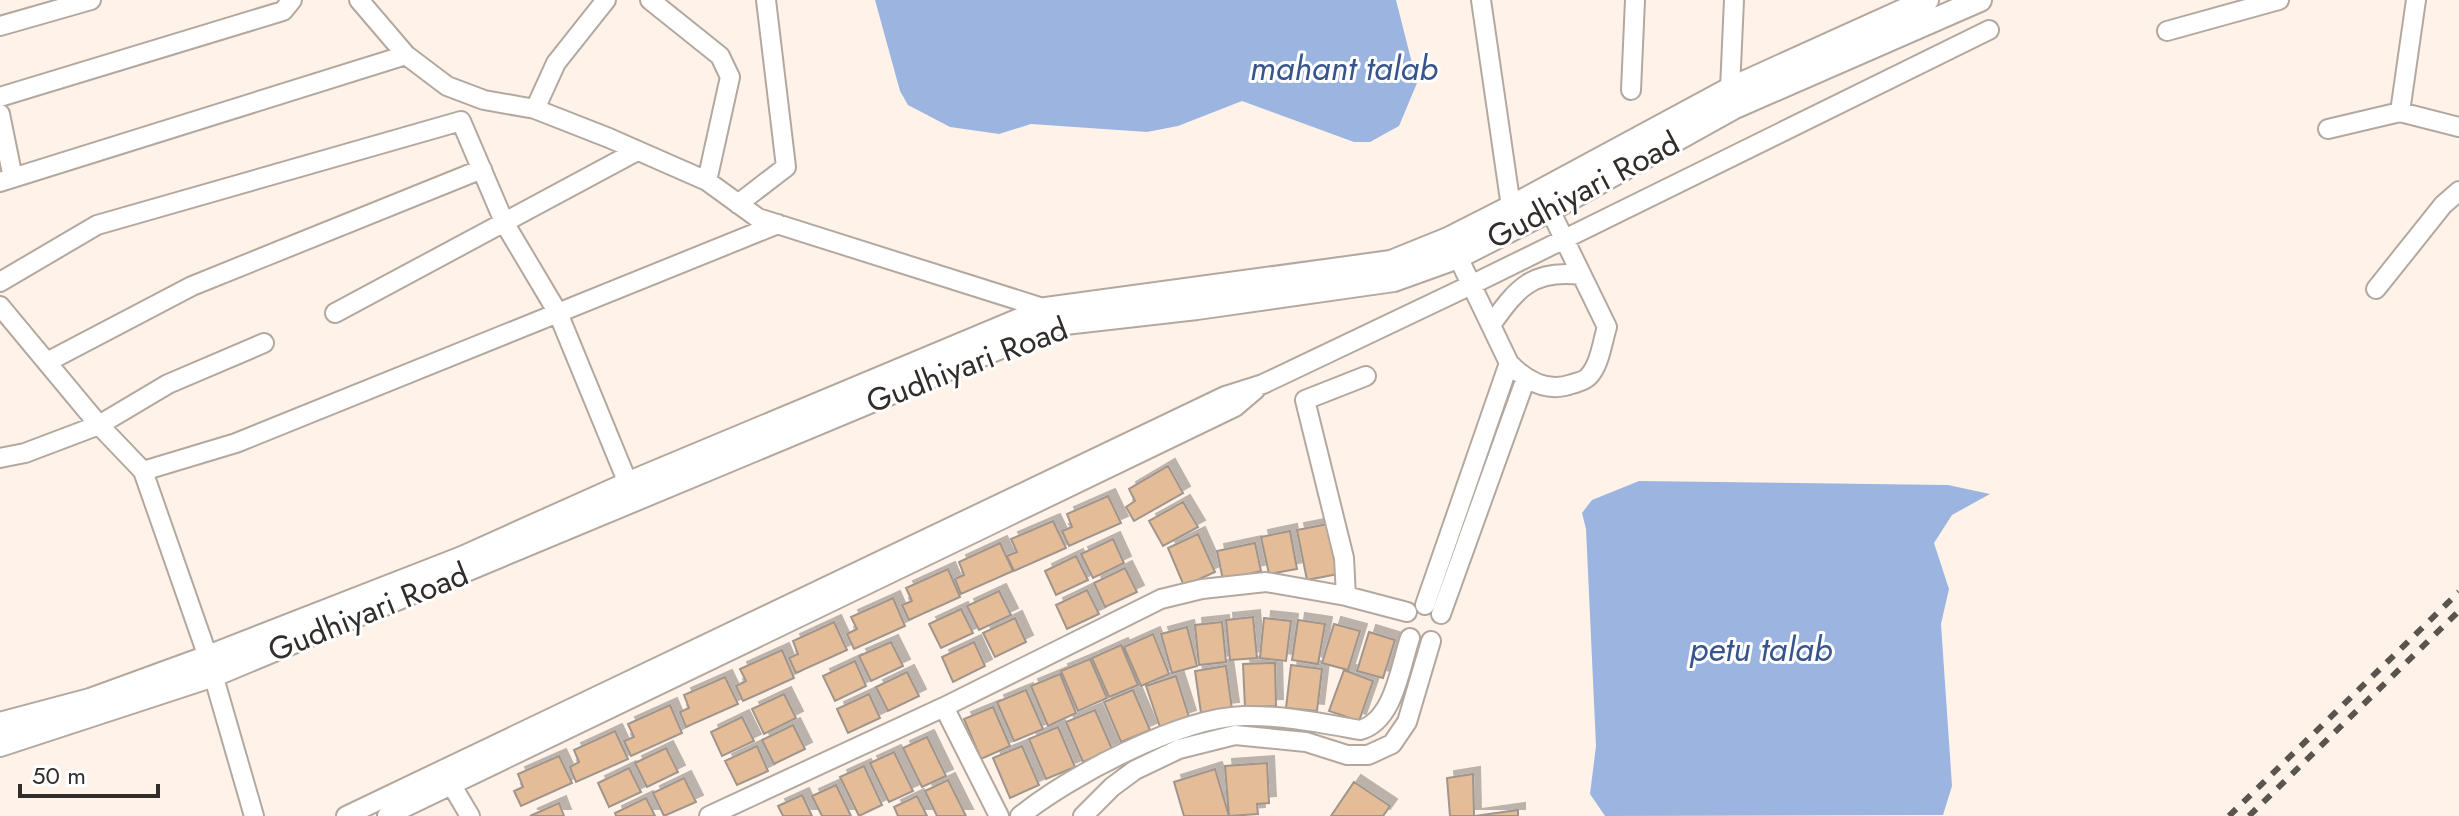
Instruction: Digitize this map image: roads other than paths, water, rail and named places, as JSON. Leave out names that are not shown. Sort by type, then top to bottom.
[{"type":"street","points":[[0,26],[91,0]]},
{"type":"street","points":[[0,97],[283,11],[292,0]]},
{"type":"street","points":[[359,0],[406,55],[447,86],[484,100],[535,109],[637,151],[707,181],[758,218],[1051,317]]},
{"type":"street","points":[[535,109],[556,63],[606,0]]},
{"type":"street","points":[[650,0],[720,56],[730,77],[707,181]]},
{"type":"street","points":[[738,204],[786,167],[766,0]]},
{"type":"street","points":[[1481,0],[1511,207]]},
{"type":"street","points":[[1631,90],[1635,0]]},
{"type":"street","points":[[1730,89],[1734,0]]},
{"type":"street","name":"Gudhiyari Road","points":[[0,745],[211,666],[462,558],[631,492],[1051,317],[1391,262],[1448,239],[1511,207],[1730,89],[1927,0]]},
{"type":"street","name":"Gudhiyari Road","points":[[1051,317],[1197,308],[1394,280],[1458,257],[1550,210],[1735,107],[1980,0]]},
{"type":"street","points":[[2167,31],[2279,0]]},
{"type":"street","points":[[2400,112],[2416,0]]},
{"type":"street","points":[[346,816],[1225,396],[1263,384],[1471,285],[1989,30]]},
{"type":"street","points":[[0,114],[7,180],[406,55]]},
{"type":"street","points":[[447,86],[505,224],[558,313],[631,492]]},
{"type":"street","points":[[2328,129],[2400,112],[2459,127]]},
{"type":"street","points":[[0,282],[97,225],[461,121]]},
{"type":"street","points":[[335,313],[637,151]]},
{"type":"street","points":[[47,362],[192,286],[482,169]]},
{"type":"street","points":[[2376,289],[2443,205],[2459,191]]},
{"type":"street","points":[[1458,257],[1509,363],[1526,378],[1546,388],[1564,387],[1587,379],[1596,366],[1607,327],[1550,210]]},
{"type":"street","points":[[143,471],[236,443],[778,224]]},
{"type":"street","points":[[1491,325],[1517,292],[1537,277],[1559,272],[1581,275]]},
{"type":"street","points":[[0,306],[99,425],[143,471],[211,666],[254,816]]},
{"type":"street","points":[[0,458],[25,453],[99,425],[168,384],[264,343]]},
{"type":"street","points":[[1083,816],[1112,787],[1176,740],[1235,735],[1306,742],[1347,755],[1368,755],[1392,744],[1407,722],[1431,641],[1442,624],[1433,609],[1509,363]]},
{"type":"street","points":[[1346,596],[1344,558],[1305,400],[1366,376]]},
{"type":"street","points":[[1433,609],[1526,378]]},
{"type":"street","points":[[387,816],[1235,407],[1263,384]]},
{"type":"street","points":[[709,816],[944,707],[1161,599],[1202,589],[1266,582],[1346,596],[1407,612]]},
{"type":"street","points":[[1431,641],[1420,643],[1410,638],[1404,620],[1407,612],[1415,606],[1433,609]]},
{"type":"street","points":[[1020,816],[1037,802],[1126,752],[1176,740],[1240,716],[1281,717],[1360,730],[1368,728],[1377,722],[1389,703],[1410,638]]},
{"type":"street","name":"Gudhiyari Road","points":[[0,724],[211,666]]},
{"type":"street","points":[[944,707],[999,816]]},
{"type":"street","points":[[451,784],[470,816]]},
{"type":"water","name":"mahant talab","points":[[875,0],[1396,0],[1417,83],[1399,126],[1370,142],[1354,142],[1242,101],[1178,126],[1147,132],[1031,124],[999,134],[950,127],[908,105],[900,91]]},
{"type":"water","name":"petu talab","points":[[1639,481],[1948,485],[1990,494],[1952,515],[1934,543],[1949,589],[1941,624],[1952,786],[1943,815],[1605,816],[1590,794],[1596,746],[1586,529],[1582,513],[1592,500]]},
{"type":"railway","points":[[2229,816],[2459,592]]},
{"type":"railway","points":[[2249,816],[2459,611]]}]
